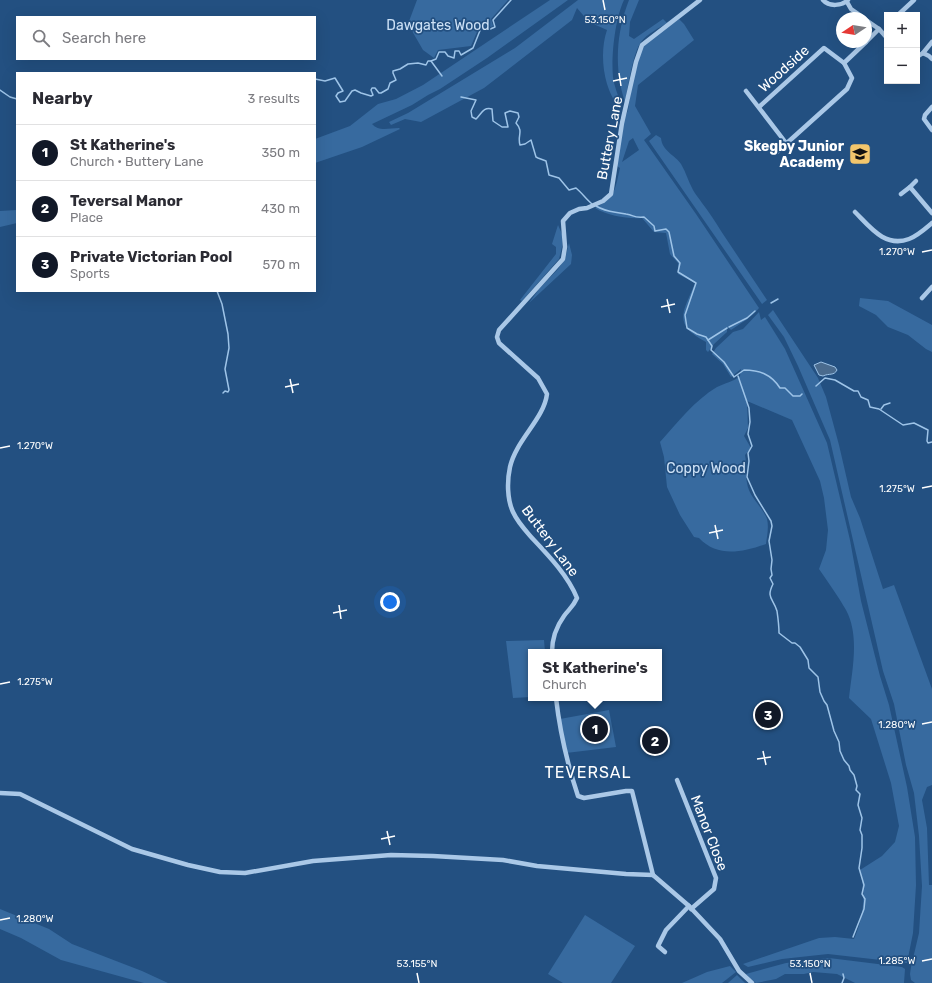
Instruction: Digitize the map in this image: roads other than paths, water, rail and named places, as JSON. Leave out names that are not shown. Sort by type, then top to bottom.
[{"type":"street","name":"Buttery Lane","points":[[552,649],[553,637],[557,628],[564,616],[573,607],[576,598],[566,578],[519,523],[512,511],[508,482],[511,466],[522,439],[546,404],[548,394],[538,378],[499,343],[497,337],[499,330],[563,259],[565,247],[563,221],[570,213],[603,201],[610,194],[622,123],[636,62],[642,45],[700,0]]},
{"type":"street","points":[[823,0],[825,3],[834,5],[848,1],[851,9],[855,12]]},
{"type":"street","points":[[901,12],[914,0]]},
{"type":"street","points":[[872,25],[884,35]]},
{"type":"street","points":[[872,37],[884,29]]},
{"type":"street","points":[[920,56],[923,54],[932,42]]},
{"type":"street","name":"Woodside","points":[[759,107],[824,48],[844,63]]},
{"type":"street","points":[[777,152],[847,89],[852,78],[844,63],[860,48]]},
{"type":"street","points":[[923,54],[930,56],[932,59]]},
{"type":"street","name":"Woodside","points":[[746,91],[786,143]]},
{"type":"street","points":[[932,108],[925,115],[924,119],[932,130]]},
{"type":"street","points":[[901,194],[916,181]]},
{"type":"street","points":[[910,187],[932,213]]},
{"type":"street","points":[[855,212],[880,237],[890,240],[901,241],[910,239],[932,223]]},
{"type":"street","points":[[922,298],[932,288]]},
{"type":"street","points":[[556,701],[561,734],[569,768],[578,796],[584,798],[632,791],[653,875],[690,908],[720,938],[739,971],[752,983]]},
{"type":"street","name":"Manor Close","points":[[666,952],[658,946],[666,930],[714,889],[716,878],[677,780]]},
{"type":"street","points":[[0,793],[20,794],[132,849],[188,865],[220,872],[245,873],[313,861],[391,855],[503,860],[537,866],[653,875]]},
{"type":"waterway","points":[[431,61],[436,59],[439,52],[445,52],[448,56],[454,58],[455,51],[459,51],[461,55],[473,48],[481,28],[488,30],[495,27],[493,20],[511,0]]},
{"type":"waterway","points":[[316,79],[325,81],[335,78],[343,91],[338,93],[336,96],[340,102],[345,101],[352,91],[355,90],[371,96],[373,95],[371,90],[372,88],[375,88],[379,93],[381,93],[388,89],[390,83],[396,80],[393,71],[408,64],[418,63],[426,65],[428,61],[431,61],[442,76]]},
{"type":"waterway","points":[[0,90],[10,97],[16,99]]},
{"type":"waterway","points":[[461,97],[476,100],[471,111],[472,117],[476,119],[485,110],[492,109],[493,121],[502,127],[508,127],[505,113],[510,111],[518,113],[519,117],[516,123],[520,129],[520,145],[531,140],[536,157],[546,161],[549,175],[559,178],[569,190],[576,188],[592,204]]},
{"type":"waterway","points":[[596,206],[607,211],[644,217],[654,226],[655,231],[666,229],[669,232],[674,256],[680,263],[678,272],[696,283],[685,315],[687,328],[706,337],[712,346],[711,350],[724,362],[734,377],[744,370],[760,372],[769,376],[780,388],[785,388],[793,396],[800,396],[802,394]]},
{"type":"waterway","points":[[217,292],[222,304],[228,334],[229,348],[225,369],[229,390],[228,392],[225,391],[223,393]]},
{"type":"waterway","points":[[771,303],[778,299]]},
{"type":"waterway","points":[[729,327],[747,318],[755,311]]},
{"type":"waterway","points":[[708,340],[727,328]]},
{"type":"waterway","points":[[738,376],[749,408],[750,422],[748,434],[752,446],[748,453],[749,461],[747,477],[755,495],[771,521],[772,526],[769,541],[772,560],[772,575],[770,578],[773,584],[770,595],[777,611],[779,633],[800,647],[808,660],[809,668],[818,677],[820,692],[827,705],[834,731],[839,742],[840,751],[854,775],[857,786],[856,790],[860,794],[858,805],[862,818],[860,830],[862,835],[862,848],[859,868],[864,885],[862,894],[865,899],[864,909],[853,937]]},
{"type":"waterway","points":[[816,386],[825,378],[835,380],[854,391],[858,391],[861,397],[868,400],[870,407],[879,409],[903,425],[914,423],[928,430],[927,441],[928,443],[932,442]]},
{"type":"waterway","points":[[881,409],[884,405],[890,403]]},
{"type":"waterway","points":[[842,983],[844,978],[843,974]]},
{"type":"place","name":"Skegby Junior Academy","points":[[860,154]]},
{"type":"place","name":"Private Victorian Pool","points":[[768,715]]},
{"type":"place","name":"St Katherine's","points":[[595,729]]},
{"type":"place","name":"Teversal Manor","points":[[655,741]]},
{"type":"district","name":"TEVERSAL","points":[[588,772]]},
{"type":"park label","name":"Dawgates Wood","points":[[438,25]]},
{"type":"park label","name":"Coppy Wood","points":[[706,468]]}]
